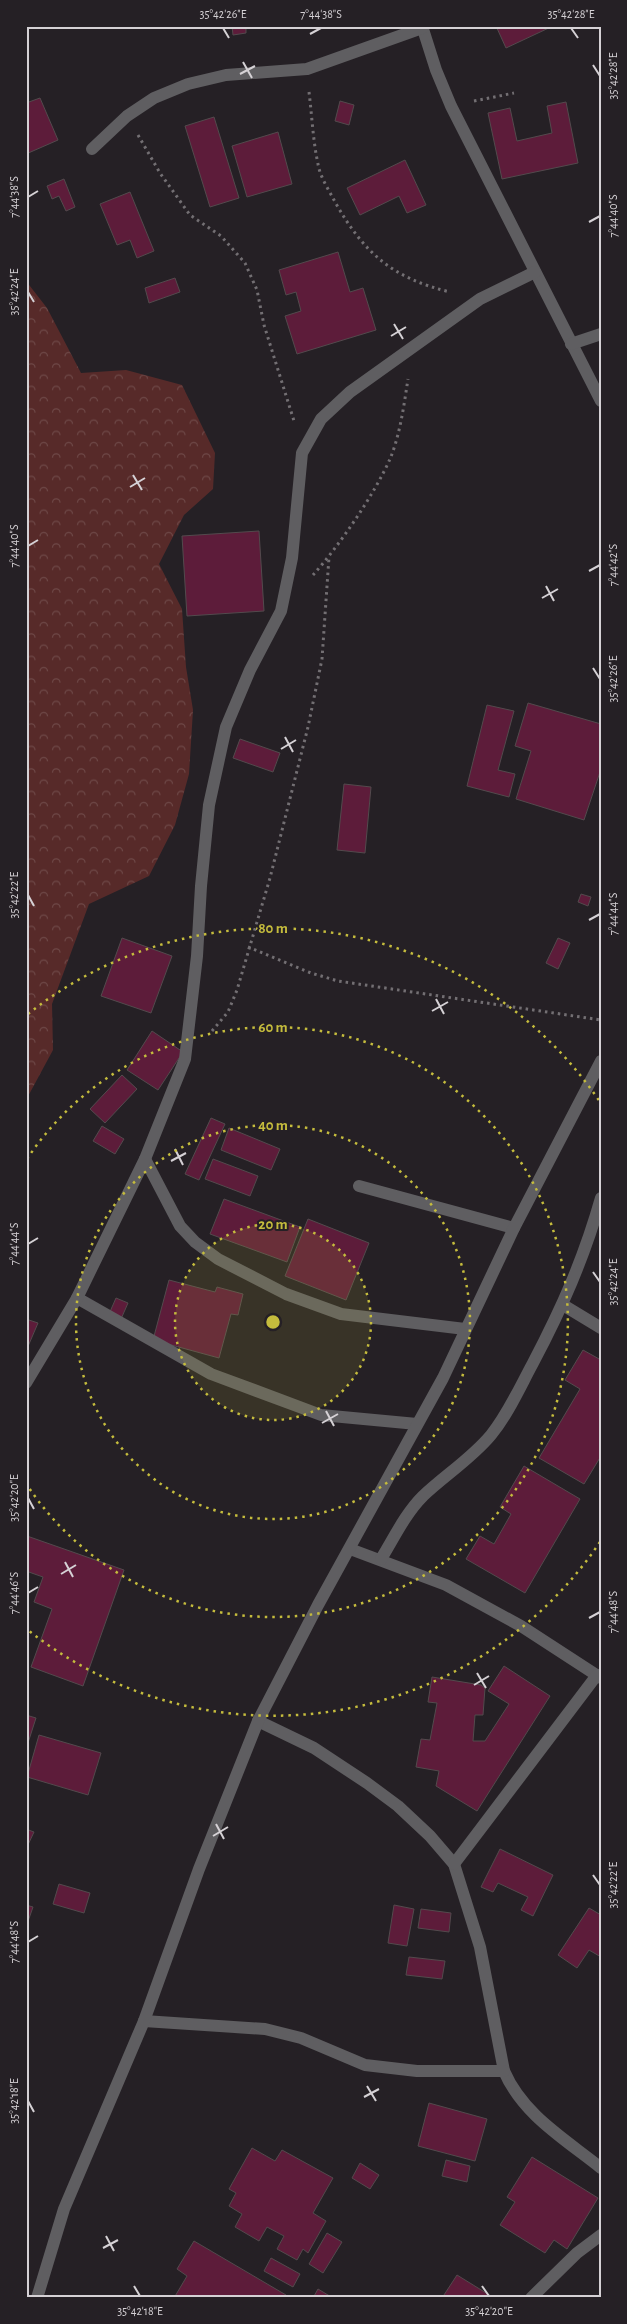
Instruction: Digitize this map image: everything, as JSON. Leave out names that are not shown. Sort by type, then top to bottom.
[{"type":"street","points":[[92,150],[127,116],[154,98],[188,84],[226,75],[307,68],[422,27],[451,106],[601,401]]},
{"type":"street","points":[[26,1383],[77,1298],[145,1159],[185,1059],[197,956],[201,886],[209,805],[226,727],[250,670],[281,611],[292,558],[302,453],[320,419],[350,392],[480,299],[535,272]]},
{"type":"street","points":[[571,344],[601,334]]},
{"type":"street","points":[[37,2298],[64,2210],[144,2021],[199,1869],[258,1721],[443,1378],[514,1228],[601,1061]]},
{"type":"street","points":[[145,1159],[180,1226],[195,1242],[218,1259],[286,1294],[341,1314],[465,1329]]},
{"type":"street","points":[[359,1186],[514,1228]]},
{"type":"street","points":[[381,1560],[411,1510],[423,1496],[471,1456],[491,1434],[514,1400],[563,1305],[589,1241],[601,1198]]},
{"type":"street","points":[[77,1298],[211,1374],[321,1415],[417,1424]]},
{"type":"street","points":[[563,1305],[601,1328]]},
{"type":"street","points":[[350,1549],[446,1585],[521,1626],[599,1676],[454,1864]]},
{"type":"street","points":[[258,1721],[314,1748],[366,1783],[405,1812],[430,1836],[454,1864],[480,1947],[504,2071],[512,2089],[533,2114],[601,2168]]},
{"type":"street","points":[[144,2021],[265,2029],[301,2038],[365,2065],[417,2071],[504,2071]]},
{"type":"street","points":[[531,2298],[577,2253],[601,2235]]},
{"type":"path","points":[[307,68],[318,166],[326,185],[350,228],[382,264],[414,280],[480,299]]},
{"type":"path","points":[[451,106],[514,93]]},
{"type":"path","points":[[127,116],[160,174],[190,215],[221,236],[245,263],[257,290],[264,325],[283,381],[302,453]]},
{"type":"path","points":[[311,577],[329,557],[371,493],[390,458],[402,415],[414,347]]},
{"type":"path","points":[[185,1059],[228,1012],[237,990],[248,947],[270,878],[308,727],[322,659],[329,557]]},
{"type":"path","points":[[248,947],[311,973],[338,981],[601,1020]]},
{"type":"green space","points":[[26,281],[47,308],[81,373],[126,370],[182,385],[215,453],[213,489],[184,515],[159,564],[182,609],[186,667],[193,710],[189,774],[175,825],[149,876],[89,904],[52,1004],[53,1050],[26,1100]]},
{"type":"building","points":[[232,26],[246,26],[246,33],[233,35]]},
{"type":"building","points":[[496,26],[553,26],[506,48]]},
{"type":"building","points":[[40,98],[58,140],[26,154],[26,103]]},
{"type":"building","points":[[340,101],[354,105],[349,125],[335,121]]},
{"type":"building","points":[[566,102],[578,163],[502,179],[488,113],[510,108],[517,141],[552,133],[547,106]]},
{"type":"building","points":[[214,117],[239,198],[210,207],[185,126]]},
{"type":"building","points":[[278,132],[292,184],[247,197],[232,146]]},
{"type":"building","points":[[405,160],[426,205],[407,213],[399,196],[360,215],[347,188]]},
{"type":"building","points":[[64,179],[75,207],[66,211],[59,196],[52,199],[47,186]]},
{"type":"building","points":[[130,192],[154,251],[137,258],[130,240],[117,245],[100,204]]},
{"type":"building","points":[[338,252],[350,292],[363,288],[376,330],[297,354],[285,316],[301,311],[296,292],[286,295],[279,270]]},
{"type":"building","points":[[175,278],[180,292],[149,303],[145,288]]},
{"type":"building","points":[[259,531],[264,611],[187,616],[182,536]]},
{"type":"building","points":[[528,703],[601,724],[601,769],[584,820],[516,799],[531,751],[515,746]]},
{"type":"building","points":[[487,705],[514,711],[498,770],[515,774],[509,797],[467,786]]},
{"type":"building","points":[[240,739],[280,753],[273,772],[233,758]]},
{"type":"building","points":[[344,784],[371,787],[365,853],[337,850]]},
{"type":"building","points":[[581,894],[591,897],[588,906],[578,902]]},
{"type":"building","points":[[122,938],[172,956],[151,1013],[101,996]]},
{"type":"building","points":[[558,938],[570,943],[558,969],[546,963]]},
{"type":"building","points":[[152,1031],[183,1052],[158,1090],[127,1070]]},
{"type":"building","points":[[122,1075],[137,1089],[105,1123],[90,1109]]},
{"type":"building","points":[[211,1118],[225,1124],[199,1180],[185,1174]]},
{"type":"building","points":[[102,1126],[124,1139],[115,1154],[93,1141]]},
{"type":"building","points":[[229,1128],[280,1149],[271,1170],[221,1150]]},
{"type":"building","points":[[213,1159],[258,1176],[250,1196],[205,1179]]},
{"type":"building","points":[[224,1199],[300,1227],[287,1262],[210,1234]]},
{"type":"building","points":[[308,1219],[369,1243],[346,1300],[285,1276]]},
{"type":"building","points":[[169,1280],[215,1292],[217,1287],[243,1294],[238,1315],[231,1314],[219,1358],[153,1340]]},
{"type":"building","points":[[116,1298],[128,1303],[121,1319],[109,1314]]},
{"type":"building","points":[[26,1319],[38,1323],[26,1351]]},
{"type":"building","points":[[583,1350],[601,1360],[601,1456],[584,1484],[539,1458],[580,1389],[565,1380]]},
{"type":"building","points":[[524,1466],[580,1499],[525,1593],[466,1559],[480,1536],[494,1544],[511,1514],[500,1507]]},
{"type":"building","points":[[27,1536],[124,1570],[83,1686],[31,1667],[52,1609],[34,1602],[43,1577],[26,1571]]},
{"type":"building","points":[[504,1666],[550,1696],[477,1811],[436,1786],[439,1771],[416,1767],[421,1739],[430,1740],[437,1703],[428,1702],[432,1677],[481,1685],[485,1688],[483,1715],[475,1715],[473,1741],[485,1741],[509,1704],[488,1691]]},
{"type":"building","points":[[26,1715],[36,1718],[26,1749]]},
{"type":"building","points":[[39,1735],[101,1753],[88,1795],[27,1777]]},
{"type":"building","points":[[26,1829],[34,1832],[26,1849]]},
{"type":"building","points":[[500,1849],[553,1875],[533,1916],[521,1910],[528,1897],[498,1883],[493,1892],[481,1887]]},
{"type":"building","points":[[59,1884],[90,1893],[84,1913],[53,1904]]},
{"type":"building","points":[[26,1905],[33,1907],[26,1927]]},
{"type":"building","points":[[394,1905],[414,1909],[407,1946],[388,1943]]},
{"type":"building","points":[[589,1908],[601,1915],[601,1957],[589,1950],[577,1968],[558,1955]]},
{"type":"building","points":[[421,1909],[451,1913],[449,1932],[418,1928]]},
{"type":"building","points":[[409,1957],[445,1961],[442,1979],[406,1975]]},
{"type":"building","points":[[429,2103],[487,2119],[475,2161],[418,2146]]},
{"type":"building","points":[[252,2148],[275,2161],[282,2150],[333,2178],[313,2213],[326,2221],[308,2253],[303,2249],[297,2260],[277,2249],[284,2236],[267,2227],[259,2241],[235,2227],[242,2214],[229,2206],[236,2193],[229,2189]]},
{"type":"building","points":[[532,2157],[598,2198],[567,2249],[554,2240],[545,2253],[500,2225],[515,2202],[507,2197]]},
{"type":"building","points":[[446,2160],[470,2166],[467,2182],[442,2176]]},
{"type":"building","points":[[360,2163],[379,2175],[370,2189],[352,2178]]},
{"type":"building","points":[[327,2233],[342,2242],[323,2273],[309,2264]]},
{"type":"building","points":[[194,2241],[286,2295],[284,2298],[174,2298],[187,2276],[177,2269]]},
{"type":"building","points":[[271,2258],[300,2274],[293,2287],[264,2271]]},
{"type":"building","points":[[457,2275],[491,2296],[442,2298]]},
{"type":"building","points":[[318,2289],[333,2298],[313,2298]]}]
